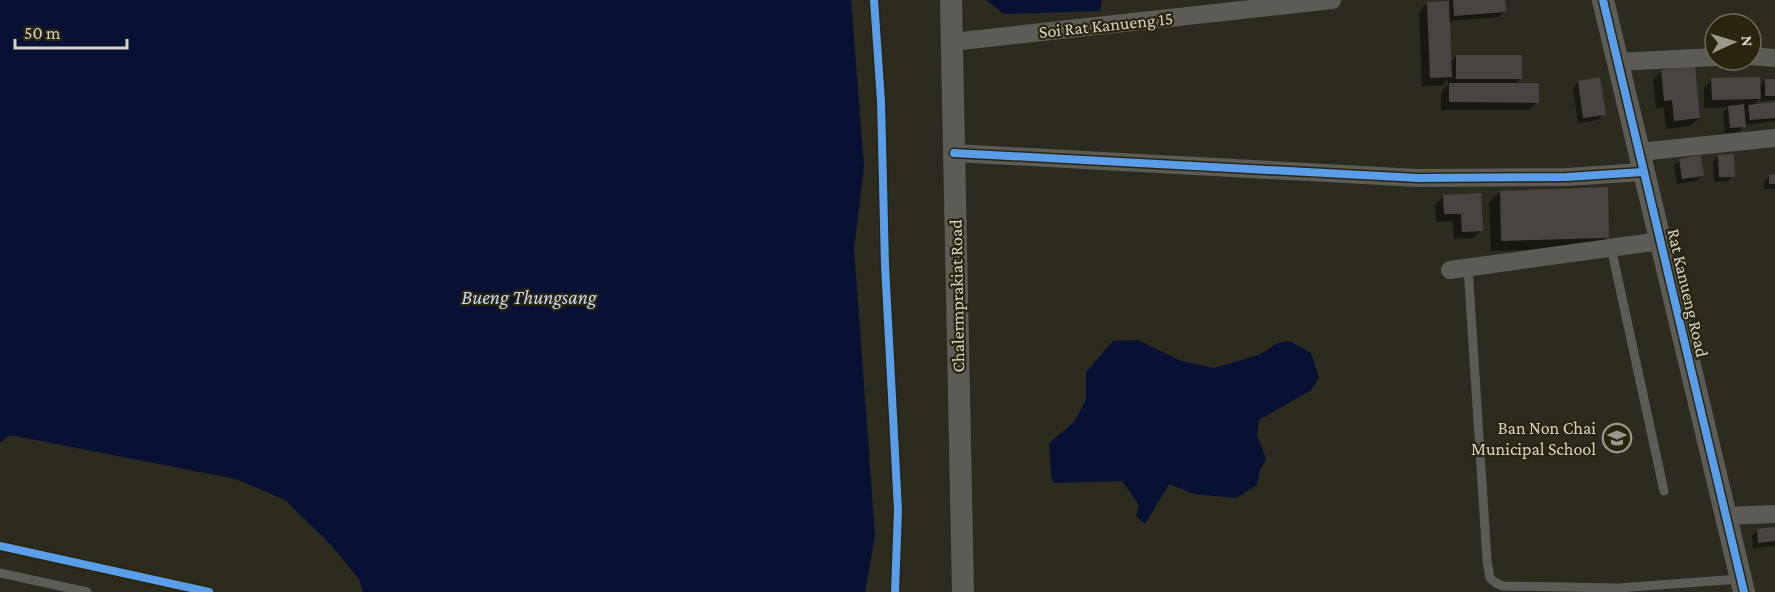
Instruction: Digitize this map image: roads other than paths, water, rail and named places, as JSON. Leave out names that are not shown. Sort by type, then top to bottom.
[{"type":"street","name":"Chalermprakiat Road","points":[[951,0],[963,592]]},
{"type":"street","name":"Soi Rat Kanueng 15","points":[[952,42],[1332,0]]},
{"type":"street","name":"Rat Kanueng Road","points":[[1603,0],[1742,585]]},
{"type":"street","points":[[1617,62],[1703,58]]},
{"type":"street","points":[[954,153],[1418,178],[1567,177],[1775,138]]},
{"type":"street","points":[[1459,268],[1660,241]]},
{"type":"street","points":[[1726,516],[1775,514]]},
{"type":"lane","points":[[1611,247],[1664,491]]},
{"type":"lane","points":[[1459,268],[1490,579],[1503,586],[1617,588],[1742,585]]},
{"type":"lane","points":[[0,573],[87,592]]},
{"type":"water","name":"Bueng Thungsang","points":[[0,0],[851,0],[864,167],[854,248],[875,536],[865,592],[363,592],[359,579],[330,544],[285,500],[236,479],[10,435],[0,443]]},
{"type":"water","points":[[986,0],[1102,0],[1100,11],[1004,14]]},
{"type":"water","points":[[1138,340],[1181,361],[1214,368],[1259,355],[1278,343],[1290,341],[1311,353],[1319,378],[1311,390],[1259,420],[1257,435],[1266,459],[1260,470],[1257,485],[1236,498],[1194,494],[1169,484],[1145,524],[1136,516],[1139,505],[1122,481],[1054,483],[1051,476],[1049,443],[1074,422],[1086,400],[1086,372],[1113,341]]},
{"type":"place","name":"Ban Non Chai Municipal School","points":[[1617,438]]}]
